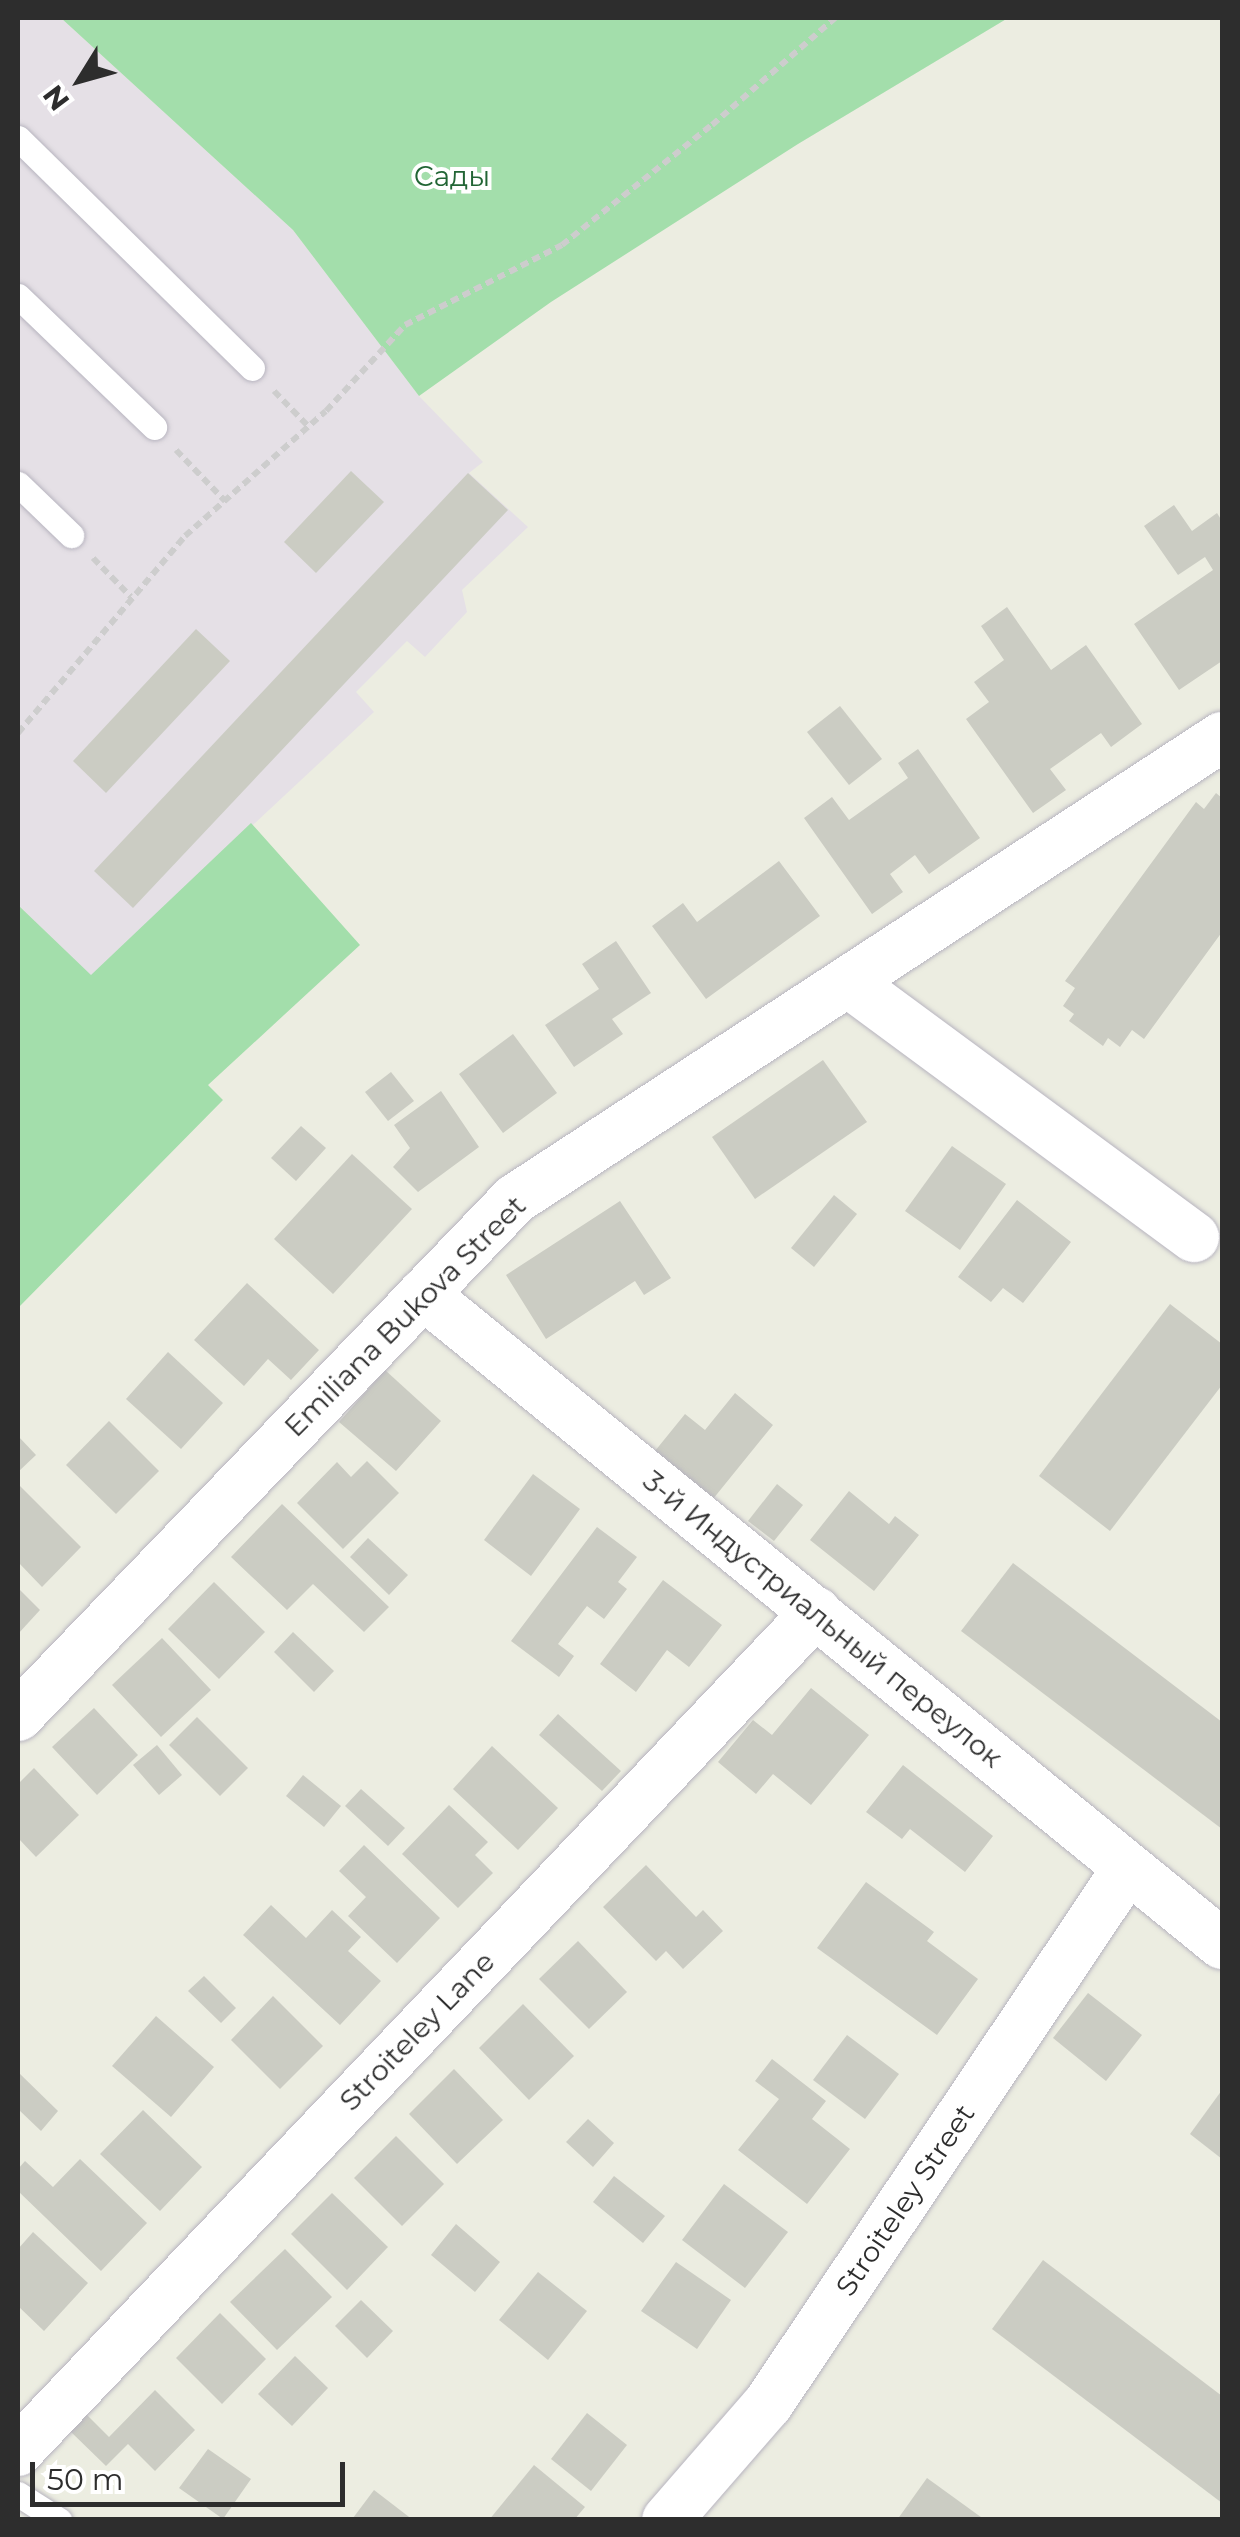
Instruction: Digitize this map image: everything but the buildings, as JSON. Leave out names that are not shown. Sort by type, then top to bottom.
[{"type":"street","name":"Emiliana Bukova Street","points":[[18,1716],[515,1199],[1222,737]]},
{"type":"street","points":[[848,982],[1194,1237]]},
{"type":"street","name":"3-й Индустриальный переулок","points":[[423,1294],[1222,1944]]},
{"type":"street","name":"Stroiteley Lane","points":[[18,2451],[816,1612]]},
{"type":"street","name":"Stroiteley Street","points":[[667,2520],[768,2404],[1127,1869]]},
{"type":"lane","points":[[18,138],[252,368]]},
{"type":"lane","points":[[18,296],[154,427]]},
{"type":"lane","points":[[18,484],[71,536]]},
{"type":"lane","points":[[18,2494],[59,2520]]},
{"type":"path","points":[[18,733],[185,536],[326,411],[405,326],[562,245],[712,125],[835,18]]},
{"type":"path","points":[[252,368],[308,427]]},
{"type":"path","points":[[154,427],[225,501]]},
{"type":"path","points":[[71,536],[132,598]]},
{"type":"shaded area","points":[[18,18],[61,18],[293,230],[419,396],[483,462],[469,473],[528,527],[462,590],[467,612],[425,657],[407,641],[356,692],[374,712],[91,976],[18,905]]},
{"type":"green space","name":"Сады","points":[[61,18],[1008,18],[798,144],[551,302],[419,396],[293,230]]},
{"type":"green space","points":[[251,823],[360,945],[208,1085],[223,1100],[18,1308],[18,905],[91,975]]}]
